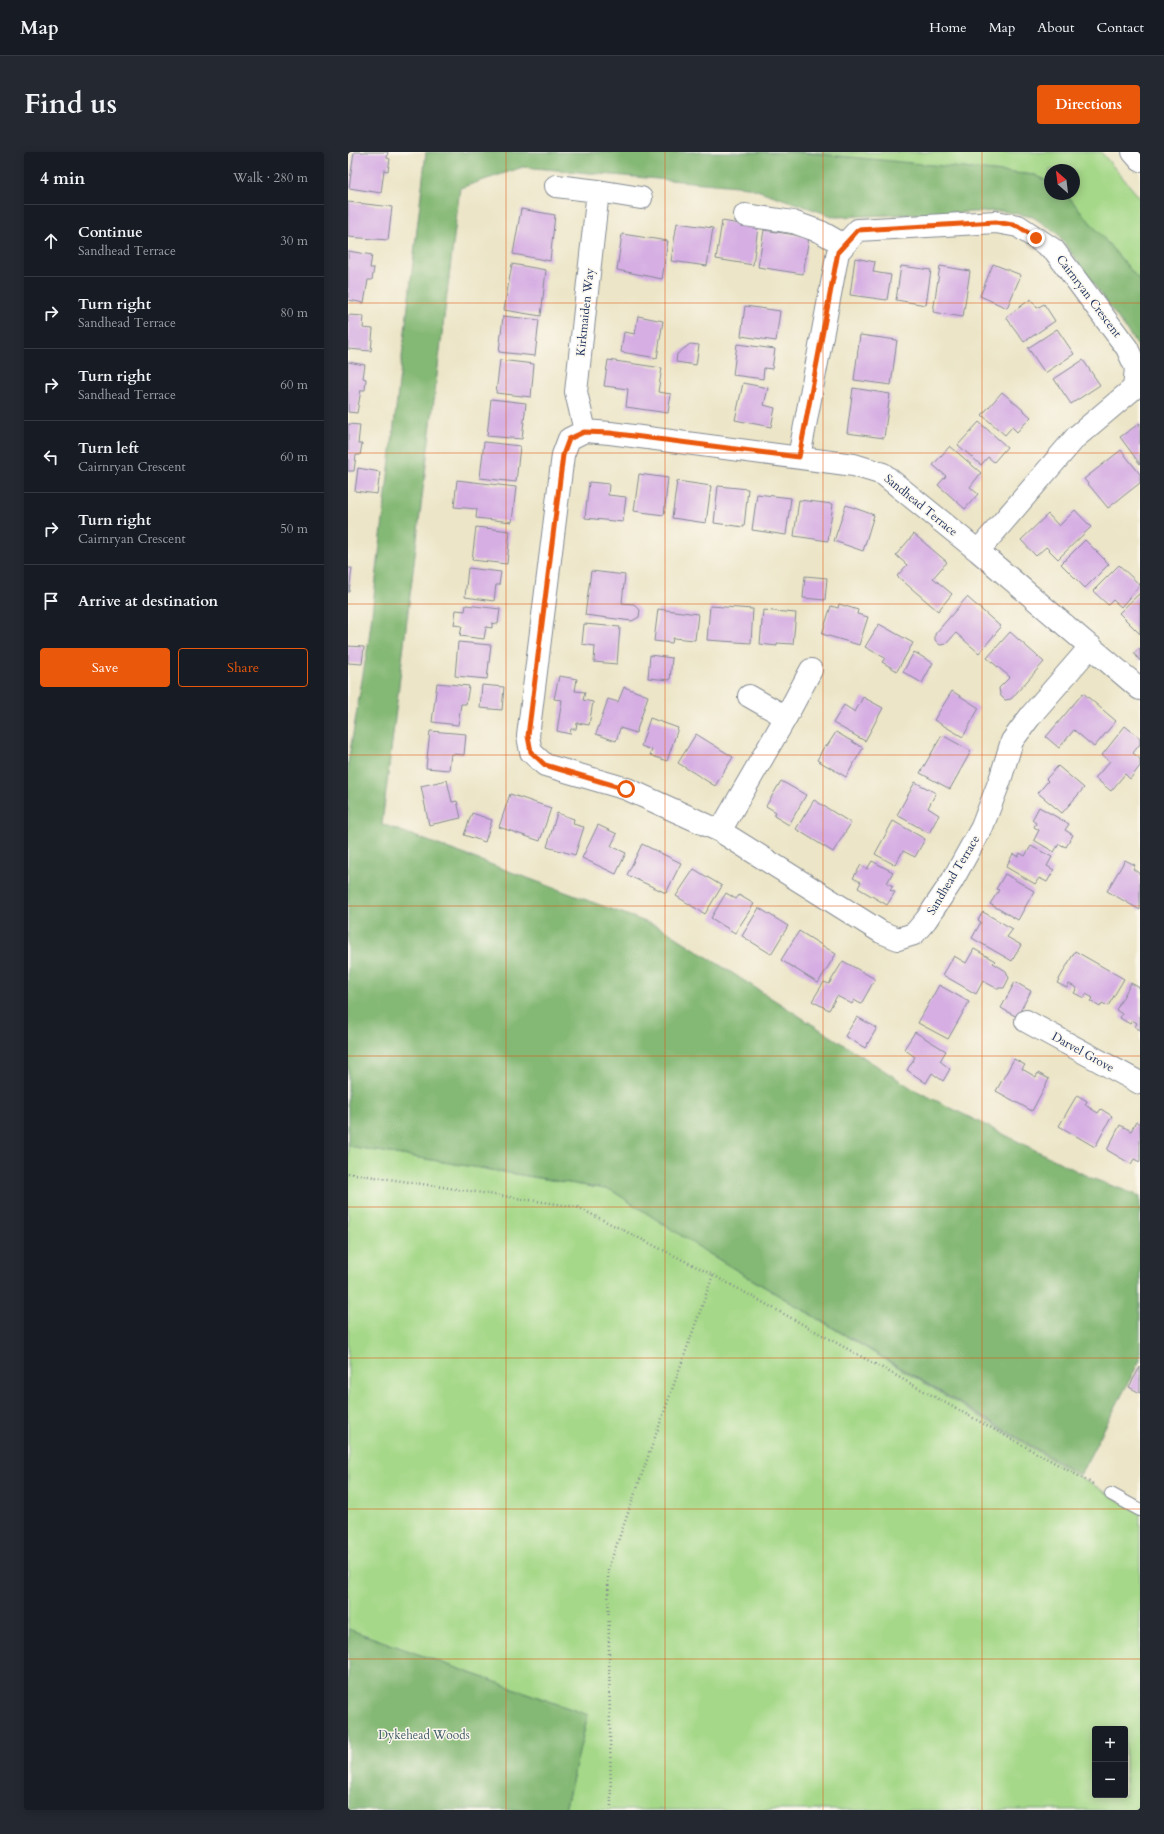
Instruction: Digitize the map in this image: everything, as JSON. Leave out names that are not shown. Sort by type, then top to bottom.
[{"type":"street","points":[[1133,152],[1140,160]]},
{"type":"street","points":[[556,186],[641,198]]},
{"type":"street","name":"Kirkmaiden Way","points":[[584,432],[576,392],[598,191]]},
{"type":"street","points":[[745,216],[793,222],[821,232],[844,245]]},
{"type":"street","name":"Cairnryan Crescent","points":[[799,457],[838,252],[858,230],[996,222],[1018,226],[1054,250],[1127,348],[1136,368],[1137,388],[1076,437],[978,550]]},
{"type":"street","name":"Sandhead Terrace","points":[[1091,646],[1032,714],[1012,741],[1000,780],[982,827],[952,881],[926,920],[914,934],[898,939],[881,932],[720,831],[626,789],[545,765],[531,752],[528,736],[563,455],[569,439],[584,432],[610,433],[799,457],[854,465],[883,474],[978,550],[1091,646],[1140,689]]},
{"type":"street","points":[[720,831],[786,718],[811,670]]},
{"type":"street","points":[[749,696],[786,718]]},
{"type":"street","name":"Darvel Grove","points":[[1026,1021],[1140,1084]]},
{"type":"lane","points":[[1111,1494],[1140,1510]]},
{"type":"path","points":[[348,1173],[577,1208],[713,1274],[1111,1494]]},
{"type":"path","points":[[611,1810],[608,1569],[713,1274]]},
{"type":"green space","points":[[426,152],[798,152],[1035,175],[1044,180],[1044,200],[1071,200],[1140,281],[1140,349],[1057,233],[1033,217],[1002,211],[835,217],[748,187],[523,167],[460,188],[382,824],[662,928],[913,1089],[1091,1178],[1140,1196],[1140,1360],[1080,1475],[708,1253],[611,1190],[348,1146],[348,763],[369,639]]},
{"type":"green space","points":[[784,152],[1101,152],[1140,198],[1140,281],[1071,200],[1080,200],[1080,164],[1044,164],[1044,180],[1035,175]]},
{"type":"green space","points":[[348,1146],[611,1190],[708,1253],[1140,1513],[1140,1810],[565,1810],[588,1715],[348,1629]]},
{"type":"green space","name":"Dykehead Woods","points":[[348,1629],[588,1715],[565,1810],[348,1810]]},
{"type":"building","points":[[354,152],[388,152],[387,158],[390,159],[388,171],[384,170],[381,193],[349,188]]},
{"type":"building","points":[[348,202],[392,207],[388,240],[348,237]]},
{"type":"building","points":[[521,209],[555,215],[550,261],[513,254]]},
{"type":"building","points":[[722,221],[758,227],[753,265],[716,259]]},
{"type":"building","points":[[677,223],[713,228],[707,266],[671,261]]},
{"type":"building","points":[[764,230],[809,237],[803,274],[758,267]]},
{"type":"building","points":[[622,234],[668,241],[662,279],[617,270]]},
{"type":"building","points":[[348,251],[372,255],[370,268],[374,268],[372,280],[368,280],[364,303],[348,300]]},
{"type":"building","points":[[855,258],[875,262],[873,272],[891,275],[887,300],[850,295]]},
{"type":"building","points":[[512,264],[546,270],[541,316],[504,310]]},
{"type":"building","points":[[993,264],[1021,275],[1007,308],[980,296]]},
{"type":"building","points":[[901,266],[931,270],[926,305],[896,300]]},
{"type":"building","points":[[940,266],[970,271],[963,317],[933,312]]},
{"type":"building","points":[[1031,299],[1037,308],[1044,304],[1055,321],[1024,342],[1006,317]]},
{"type":"building","points":[[745,306],[780,311],[776,341],[741,336]]},
{"type":"building","points":[[348,315],[364,316],[363,328],[373,329],[371,351],[348,349]]},
{"type":"building","points":[[503,316],[539,320],[535,356],[499,352]]},
{"type":"building","points":[[638,316],[663,321],[657,358],[621,352],[624,332],[635,334]]},
{"type":"building","points":[[1057,329],[1074,354],[1045,373],[1028,348]]},
{"type":"building","points":[[860,335],[897,340],[891,385],[854,380]]},
{"type":"building","points":[[690,344],[699,345],[696,365],[676,362],[677,354]]},
{"type":"building","points":[[737,344],[775,349],[772,369],[764,368],[763,379],[733,375]]},
{"type":"building","points":[[500,360],[534,364],[531,397],[496,393]]},
{"type":"building","points":[[608,360],[662,368],[658,392],[671,394],[668,413],[626,407],[628,389],[604,386]]},
{"type":"building","points":[[1083,360],[1100,385],[1071,404],[1054,379]]},
{"type":"building","points":[[348,362],[365,365],[363,378],[366,379],[365,390],[361,390],[357,413],[348,412]]},
{"type":"building","points":[[743,383],[768,388],[764,405],[775,408],[771,427],[735,420]]},
{"type":"building","points":[[853,388],[890,394],[884,438],[847,433]]},
{"type":"building","points":[[1002,392],[1031,417],[1017,432],[1012,427],[1005,435],[982,415]]},
{"type":"building","points":[[491,399],[526,403],[522,439],[487,436]]},
{"type":"building","points":[[979,422],[1007,447],[994,462],[988,457],[981,465],[958,445]]},
{"type":"building","points":[[1140,423],[1140,464],[1120,437]]},
{"type":"building","points":[[348,424],[360,425],[358,444],[362,444],[360,455],[356,455],[354,471],[348,471]]},
{"type":"building","points":[[484,442],[520,446],[516,482],[480,478]]},
{"type":"building","points":[[950,446],[981,473],[970,487],[978,494],[965,509],[938,485],[946,476],[933,465]]},
{"type":"building","points":[[1121,450],[1140,474],[1140,483],[1108,508],[1084,479]]},
{"type":"building","points":[[358,468],[380,472],[377,494],[355,491]]},
{"type":"building","points":[[639,474],[668,478],[664,515],[634,511]]},
{"type":"building","points":[[457,480],[516,487],[512,522],[476,518],[477,509],[454,507]]},
{"type":"building","points":[[677,481],[711,486],[706,523],[672,518]]},
{"type":"building","points":[[589,482],[609,484],[608,495],[626,497],[623,522],[585,518]]},
{"type":"building","points":[[718,486],[748,489],[744,527],[714,523]]},
{"type":"building","points":[[757,494],[791,498],[786,535],[752,530]]},
{"type":"building","points":[[799,500],[833,504],[828,541],[794,536]]},
{"type":"building","points":[[846,505],[874,515],[863,551],[834,541]]},
{"type":"building","points":[[1075,510],[1091,527],[1058,559],[1046,547],[1036,556],[1021,540],[1048,514],[1059,526]]},
{"type":"building","points":[[476,527],[510,531],[507,564],[472,560]]},
{"type":"building","points":[[914,534],[947,562],[933,578],[952,594],[938,611],[897,576],[907,565],[896,555]]},
{"type":"building","points":[[1085,540],[1109,564],[1085,588],[1061,564]]},
{"type":"building","points":[[1119,565],[1140,585],[1121,607],[1113,600],[1108,605],[1093,591]]},
{"type":"building","points":[[348,568],[352,568],[349,592],[348,592]]},
{"type":"building","points":[[468,568],[501,572],[499,585],[496,585],[494,601],[465,597]]},
{"type":"building","points":[[591,571],[625,575],[622,603],[634,604],[640,610],[639,617],[632,621],[585,615]]},
{"type":"building","points":[[805,576],[827,578],[825,600],[803,598]]},
{"type":"building","points":[[1140,593],[1140,634],[1119,613]]},
{"type":"building","points":[[967,597],[1001,627],[979,653],[956,633],[946,644],[940,645],[935,640],[935,634]]},
{"type":"building","points":[[839,604],[858,610],[857,614],[868,617],[859,645],[822,634],[831,606],[838,608]]},
{"type":"building","points":[[466,605],[500,609],[498,624],[492,623],[492,628],[486,627],[484,639],[460,636],[462,626],[454,625],[456,610],[465,611]]},
{"type":"building","points":[[710,606],[753,609],[751,643],[707,640]]},
{"type":"building","points":[[658,609],[698,614],[695,640],[673,638],[672,643],[654,641]]},
{"type":"building","points":[[763,610],[796,613],[793,644],[777,643],[777,646],[760,644]]},
{"type":"building","points":[[584,624],[620,627],[617,664],[594,662],[595,646],[582,644]]},
{"type":"building","points":[[879,624],[913,643],[897,671],[882,662],[885,658],[865,647]]},
{"type":"building","points":[[1010,632],[1044,662],[1011,699],[1005,700],[1000,695],[999,688],[1010,677],[987,658]]},
{"type":"building","points":[[458,642],[491,645],[487,679],[455,676]]},
{"type":"building","points":[[348,646],[364,647],[362,664],[348,663]]},
{"type":"building","points":[[1140,648],[1140,661],[1134,653]]},
{"type":"building","points":[[914,652],[933,663],[922,683],[903,672]]},
{"type":"building","points":[[650,655],[672,658],[670,680],[648,678]]},
{"type":"building","points":[[559,676],[577,679],[575,691],[585,692],[583,700],[593,702],[589,725],[577,723],[576,729],[571,729],[570,734],[557,731],[562,700],[554,699]]},
{"type":"building","points":[[437,683],[469,686],[466,704],[461,704],[458,725],[432,722]]},
{"type":"building","points":[[482,685],[504,687],[502,710],[480,708]]},
{"type":"building","points":[[624,687],[648,696],[636,733],[620,728],[616,741],[596,734],[608,699],[618,702]]},
{"type":"building","points":[[952,691],[979,708],[963,737],[934,720]]},
{"type":"building","points":[[1083,693],[1116,721],[1094,747],[1074,730],[1059,748],[1046,737]]},
{"type":"building","points":[[863,697],[883,708],[865,741],[833,723],[844,705],[855,712]]},
{"type":"building","points":[[650,718],[678,728],[667,761],[650,755],[652,750],[641,746]]},
{"type":"building","points":[[1125,726],[1140,738],[1140,744],[1133,753],[1140,759],[1140,766],[1130,779],[1125,774],[1111,791],[1095,778],[1110,761],[1102,755]]},
{"type":"building","points":[[430,731],[466,734],[464,755],[451,754],[449,770],[426,768]]},
{"type":"building","points":[[836,732],[863,748],[846,777],[817,760],[825,745],[827,746]]},
{"type":"building","points":[[696,734],[733,757],[715,786],[678,763]]},
{"type":"building","points":[[942,735],[971,751],[950,789],[920,773]]},
{"type":"building","points":[[1058,766],[1084,788],[1062,813],[1038,793],[1048,781],[1046,779]]},
{"type":"building","points":[[447,780],[452,802],[457,801],[461,818],[429,825],[421,786]]},
{"type":"building","points":[[781,781],[806,795],[789,825],[774,816],[776,812],[766,806]]},
{"type":"building","points":[[915,782],[936,793],[928,808],[939,815],[929,833],[897,815]]},
{"type":"building","points":[[510,794],[551,808],[540,841],[499,827]]},
{"type":"building","points":[[814,800],[851,823],[833,852],[796,829]]},
{"type":"building","points":[[1039,807],[1069,824],[1065,830],[1073,835],[1066,847],[1059,844],[1054,852],[1034,840],[1039,830],[1034,827],[1036,823],[1032,820]]},
{"type":"building","points":[[472,813],[492,820],[485,842],[464,835]]},
{"type":"building","points":[[557,813],[574,819],[573,824],[584,827],[575,855],[547,847]]},
{"type":"building","points":[[893,821],[925,839],[915,857],[903,851],[895,865],[875,854]]},
{"type":"building","points":[[598,825],[617,834],[611,846],[626,853],[616,874],[582,858]]},
{"type":"building","points":[[642,844],[681,863],[666,893],[627,875]]},
{"type":"building","points":[[1031,846],[1052,857],[1047,866],[1054,870],[1047,882],[1039,878],[1035,884],[1006,867],[1013,854],[1018,857],[1020,853],[1025,856]]},
{"type":"building","points":[[1125,860],[1135,865],[1133,869],[1140,874],[1140,910],[1107,891]]},
{"type":"building","points":[[872,861],[893,872],[887,883],[893,886],[890,890],[895,892],[887,905],[858,888],[861,882],[853,878],[861,865],[867,869]]},
{"type":"building","points":[[694,869],[722,886],[705,914],[676,896]]},
{"type":"building","points":[[1005,874],[1034,891],[1018,920],[990,904],[999,890],[996,889]]},
{"type":"building","points":[[726,893],[736,899],[739,895],[754,904],[735,933],[711,918]]},
{"type":"building","points":[[759,908],[788,926],[771,954],[742,936]]},
{"type":"building","points":[[983,912],[1013,929],[1007,937],[1021,945],[1012,961],[972,938],[981,922],[978,920]]},
{"type":"building","points":[[799,931],[836,954],[818,983],[781,960]]},
{"type":"building","points":[[974,949],[995,961],[993,963],[1006,971],[1009,978],[1004,988],[996,988],[983,981],[976,994],[943,975],[954,956],[966,963]]},
{"type":"building","points":[[1075,951],[1124,979],[1108,1006],[1102,1003],[1100,1007],[1090,1001],[1093,998],[1086,994],[1084,998],[1074,993],[1077,988],[1069,984],[1067,988],[1057,983]]},
{"type":"building","points":[[843,961],[875,979],[861,1004],[854,1000],[852,1004],[837,996],[829,1010],[812,1001],[824,982],[829,984]]},
{"type":"building","points":[[1015,982],[1031,991],[1017,1017],[1001,1008]]},
{"type":"building","points":[[1131,983],[1140,988],[1140,1030],[1135,1027],[1137,1023],[1132,1020],[1130,1024],[1120,1018],[1122,1014],[1116,1010]]},
{"type":"building","points":[[939,985],[969,1002],[948,1039],[918,1023]]},
{"type":"building","points":[[857,1017],[877,1028],[865,1048],[845,1036]]},
{"type":"building","points":[[915,1032],[946,1051],[940,1061],[950,1069],[943,1081],[932,1073],[926,1083],[907,1070],[915,1057],[904,1049]]},
{"type":"building","points":[[1014,1059],[1025,1065],[1022,1069],[1036,1077],[1038,1073],[1049,1079],[1032,1111],[996,1091]]},
{"type":"building","points":[[1077,1095],[1087,1101],[1085,1105],[1098,1113],[1101,1109],[1112,1116],[1095,1147],[1059,1126]]},
{"type":"building","points":[[1136,1122],[1140,1124],[1140,1162],[1134,1159],[1131,1164],[1107,1150],[1120,1125],[1131,1131]]},
{"type":"building","points":[[1140,1367],[1140,1393],[1129,1387]]},
{"type":"route","points":[[626,789],[545,765],[531,752],[528,736],[563,455],[569,439],[584,432],[610,433],[799,457],[838,252],[858,230],[996,222],[1018,226],[1036,238]]}]
